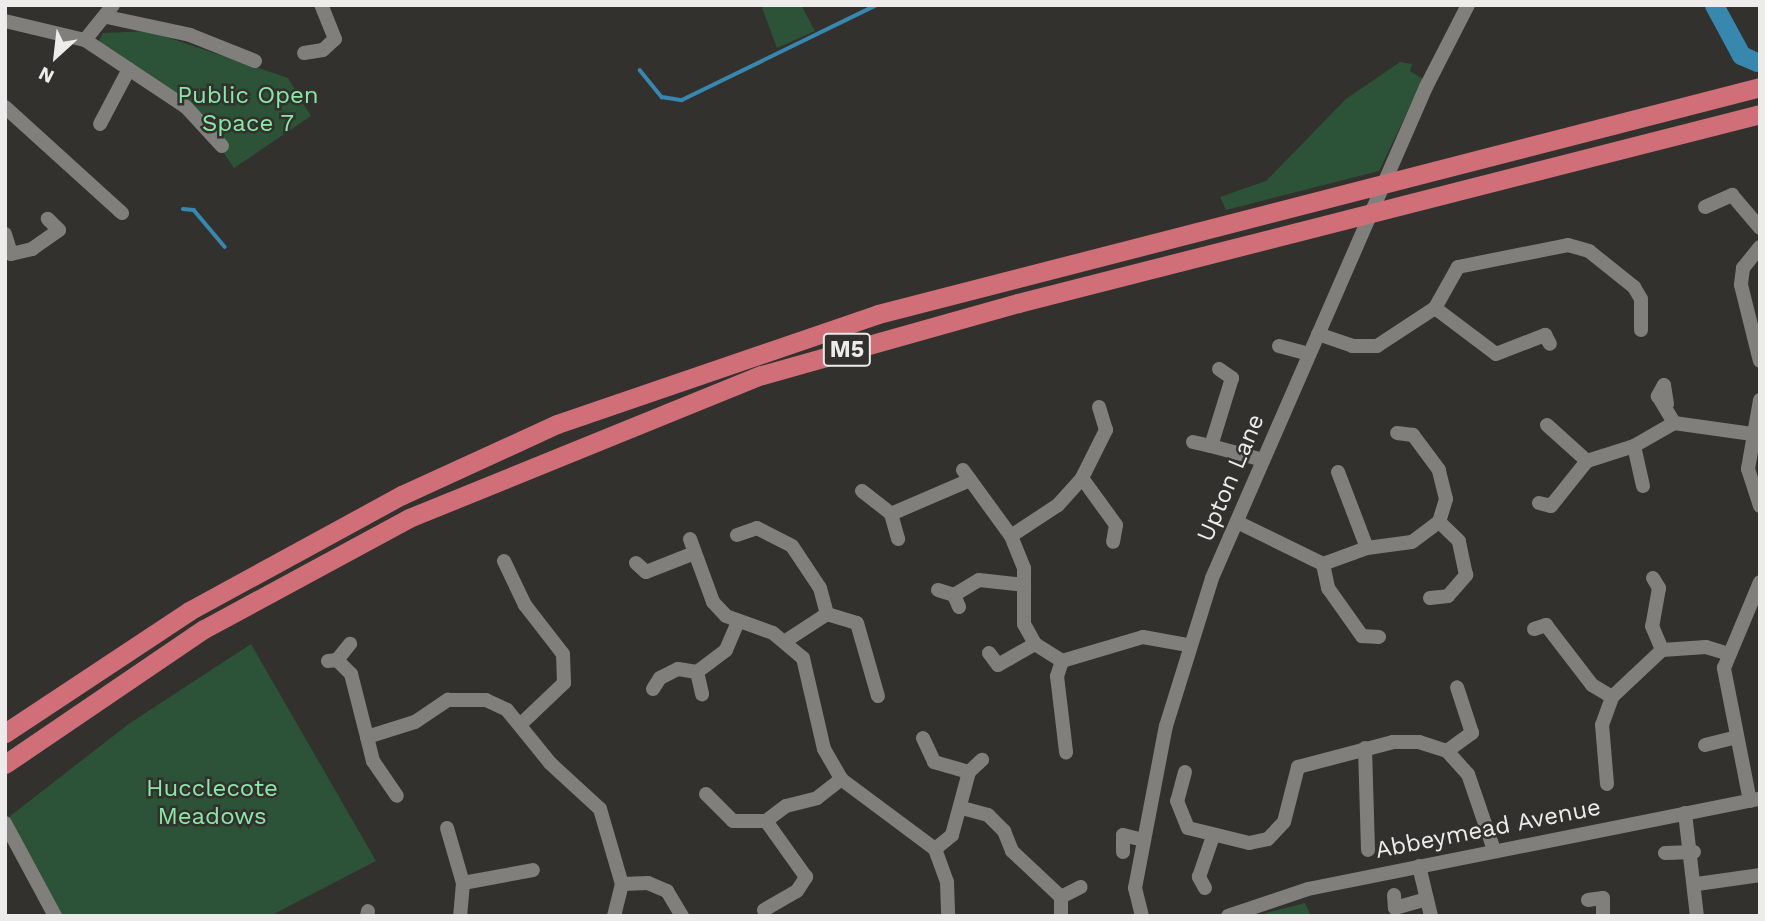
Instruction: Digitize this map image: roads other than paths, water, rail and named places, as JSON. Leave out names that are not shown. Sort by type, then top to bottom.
[{"type":"highway","name":"M5","points":[[5,733],[189,611],[402,495],[570,419],[878,314],[1760,87]]},
{"type":"highway","name":"M5","points":[[5,764],[204,629],[409,518],[762,375],[1005,306],[1760,114]]},
{"type":"street","points":[[304,53],[323,50],[335,39],[321,5]]},
{"type":"street","name":"Upton Lane","points":[[1142,916],[1135,888],[1143,840],[1188,645],[1263,460],[1343,276],[1428,82],[1468,5]]},
{"type":"street","points":[[85,40],[110,11],[190,35],[255,61]]},
{"type":"street","points":[[5,21],[85,40],[186,107],[222,146]]},
{"type":"street","points":[[100,124],[129,69]]},
{"type":"street","points":[[8,116],[122,213]]},
{"type":"street","points":[[1705,207],[1732,195],[1760,228]]},
{"type":"street","points":[[5,234],[11,254],[32,249],[59,230],[48,219]]},
{"type":"street","points":[[1318,334],[1352,346],[1377,346],[1435,308],[1458,267],[1568,245],[1609,264],[1634,287],[1641,306],[1641,330]]},
{"type":"street","points":[[1760,247],[1743,268],[1741,285],[1760,361]]},
{"type":"street","points":[[1435,308],[1494,358],[1545,336]]},
{"type":"street","points":[[1279,345],[1309,354]]},
{"type":"street","points":[[1211,446],[1237,375],[1219,369]]},
{"type":"street","points":[[1760,400],[1752,433],[1748,468],[1760,506]]},
{"type":"street","points":[[1667,404],[1674,424]]},
{"type":"street","points":[[1011,536],[1058,505],[1082,478],[1112,429],[1098,407]]},
{"type":"street","points":[[1539,503],[1551,506],[1587,461],[1634,446],[1674,424],[1752,433]]},
{"type":"street","points":[[1553,426],[1587,461]]},
{"type":"street","points":[[1237,522],[1323,565],[1367,548],[1412,542],[1439,522],[1445,483],[1408,432]]},
{"type":"street","points":[[1193,442],[1263,460]]},
{"type":"street","points":[[1634,446],[1643,486]]},
{"type":"street","points":[[891,514],[966,475],[1011,536],[1024,584],[1024,624],[1035,644],[1062,662]]},
{"type":"street","points":[[1082,478],[1116,525],[1113,542]]},
{"type":"street","points":[[1336,484],[1358,512],[1367,548]]},
{"type":"street","points":[[862,491],[891,514],[898,539]]},
{"type":"street","points":[[1430,598],[1448,596],[1466,575],[1459,541],[1439,522]]},
{"type":"street","points":[[749,530],[792,546],[820,589],[827,614]]},
{"type":"street","points":[[644,573],[692,546],[713,602],[738,622],[786,640],[808,670],[824,749],[841,779],[935,849],[947,882],[948,916]]},
{"type":"street","points":[[505,560],[525,605],[563,654],[564,683],[522,723]]},
{"type":"street","points":[[1323,565],[1328,588],[1359,640],[1378,637]]},
{"type":"street","points":[[1653,578],[1659,588],[1652,626],[1662,650]]},
{"type":"street","points":[[938,590],[956,601],[979,580],[1024,584]]},
{"type":"street","points":[[1755,800],[1736,737],[1726,653],[1758,593]]},
{"type":"street","points":[[786,640],[827,614],[858,623],[883,679],[878,696]]},
{"type":"street","points":[[656,678],[678,668],[697,672],[726,650],[738,622]]},
{"type":"street","points":[[1534,629],[1546,625],[1592,685],[1612,697]]},
{"type":"street","points":[[1062,662],[1143,637],[1188,645]]},
{"type":"street","points":[[350,644],[332,660],[351,674],[373,761],[399,798]]},
{"type":"street","points":[[992,661],[1035,644]]},
{"type":"street","points":[[1607,784],[1602,725],[1612,697],[1662,650],[1706,647],[1726,653]]},
{"type":"street","points":[[1062,662],[1057,676],[1058,730],[1066,752]]},
{"type":"street","points":[[697,672],[702,694]]},
{"type":"street","points":[[1447,751],[1472,733],[1457,687]]},
{"type":"street","points":[[367,737],[464,698],[486,700],[522,723],[550,763],[600,809],[622,884],[614,916]]},
{"type":"street","points":[[1704,745],[1736,737]]},
{"type":"street","points":[[1185,772],[1177,801],[1188,828],[1250,843],[1276,832],[1298,767],[1317,767],[1365,748],[1419,742],[1447,751],[1483,802],[1494,850]]},
{"type":"street","points":[[923,743],[944,770],[969,772]]},
{"type":"street","points":[[1365,748],[1368,850]]},
{"type":"street","points":[[935,849],[952,835],[962,808],[969,772],[982,760]]},
{"type":"street","points":[[709,799],[733,821],[766,821],[786,806],[817,798],[841,779]]},
{"type":"street","name":"Abbeymead Avenue","points":[[1228,916],[1264,900],[1494,850],[1755,800]]},
{"type":"street","points":[[962,808],[988,815],[1012,851],[1061,897],[1061,916]]},
{"type":"street","points":[[1685,813],[1694,852],[1696,916]]},
{"type":"street","points":[[766,821],[812,878],[774,912]]},
{"type":"street","points":[[5,823],[55,916]]},
{"type":"street","points":[[447,828],[463,883],[460,916]]},
{"type":"street","points":[[1123,852],[1119,830],[1143,840]]},
{"type":"street","points":[[1205,888],[1199,877],[1213,836]]},
{"type":"street","points":[[1669,850],[1694,852]]},
{"type":"street","points":[[1419,866],[1431,916]]},
{"type":"street","points":[[463,883],[527,875]]},
{"type":"street","points":[[1697,884],[1760,875]]},
{"type":"street","points":[[622,884],[648,883],[667,891],[682,916]]},
{"type":"street","points":[[1061,897],[1081,887]]},
{"type":"street","points":[[1394,895],[1395,908],[1427,899]]},
{"type":"street","points":[[1588,900],[1603,898],[1604,916]]},
{"type":"waterway","points":[[640,70],[662,97],[682,100],[877,5]]},
{"type":"waterway","points":[[1714,5],[1741,55],[1757,62]]},
{"type":"waterway","points":[[183,209],[194,210],[225,247]]},
{"type":"park label","name":"Public Open Space 7","points":[[248,110]]},
{"type":"park label","name":"Hucclecote Meadows","points":[[212,803]]}]
